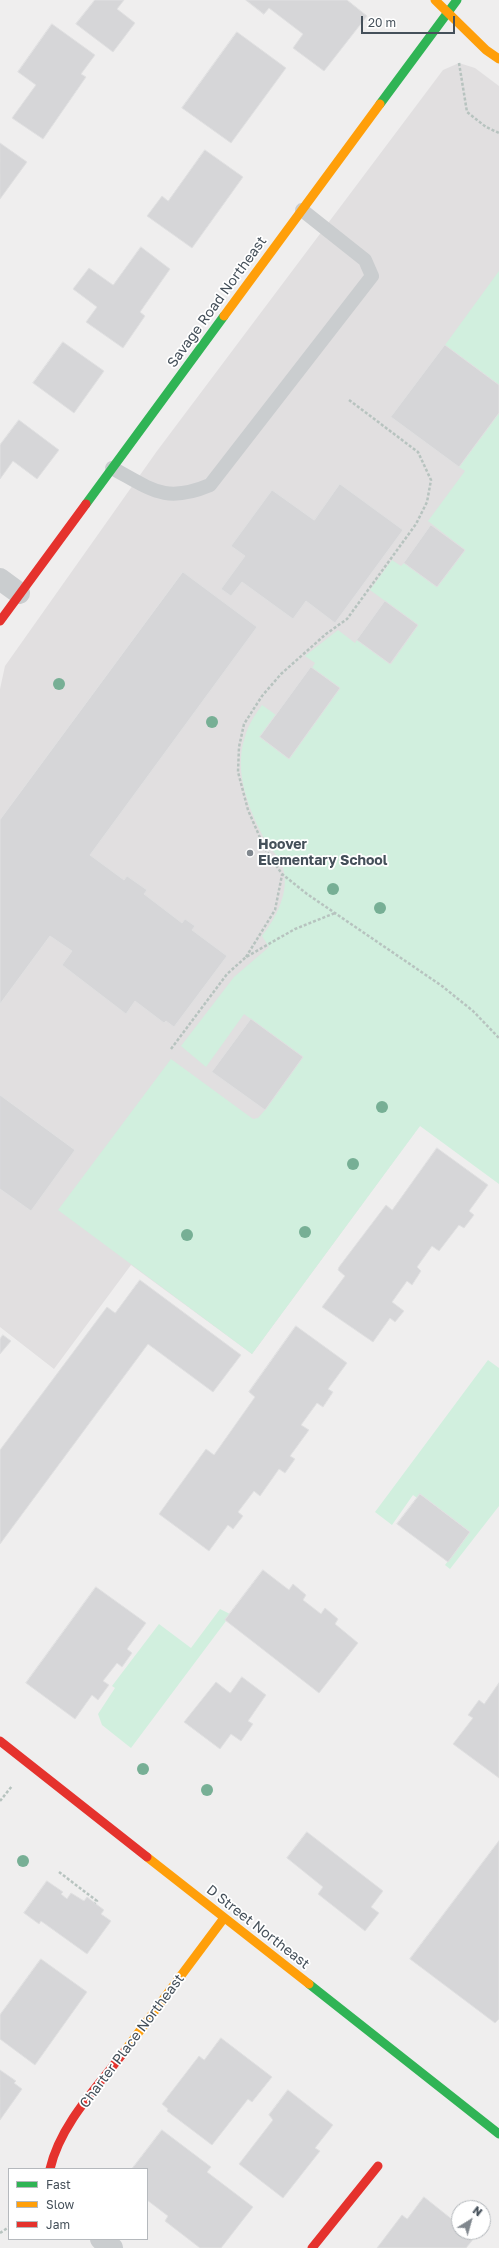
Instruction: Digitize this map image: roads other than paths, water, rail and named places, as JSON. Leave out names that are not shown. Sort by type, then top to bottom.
[{"type":"street","points":[[435,0],[486,50],[499,59]]},
{"type":"street","name":"Savage Road Northeast","points":[[0,621],[457,0]]},
{"type":"street","points":[[0,579],[19,594]]},
{"type":"street","name":"D Street Northeast","points":[[0,1741],[499,2134]]},
{"type":"street","name":"Charter Place Northeast","points":[[50,2168],[53,2156],[72,2122],[224,1918]]},
{"type":"street","points":[[312,2248],[378,2166]]},
{"type":"street","points":[[102,2240],[112,2248]]},
{"type":"lane","points":[[112,468],[159,494],[190,494],[210,485],[372,276],[365,260],[302,210]]},
{"type":"place","name":"Hoover Elementary School","points":[[250,853]]}]
